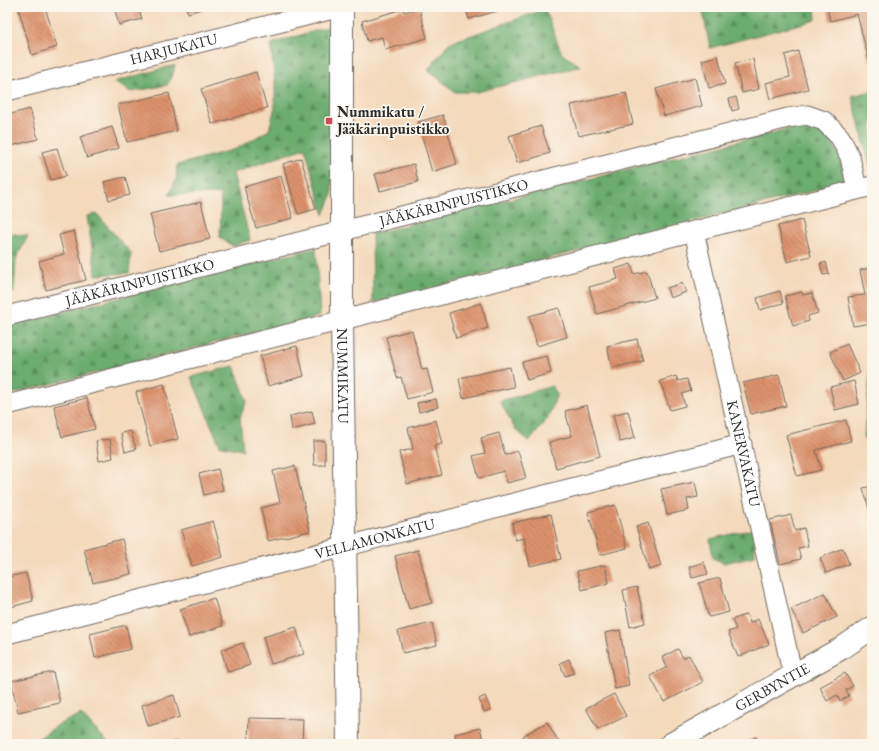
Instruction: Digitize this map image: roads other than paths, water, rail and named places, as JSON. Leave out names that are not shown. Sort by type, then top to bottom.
[{"type":"street","name":"HARJUKATU","points":[[7,92],[341,7]]},
{"type":"street","name":"NUMMIKATU","points":[[341,7],[342,320],[348,744]]},
{"type":"street","name":"JÄÄKÄRINPUISTIKKO","points":[[7,316],[788,118],[807,115],[824,121],[840,137],[865,188],[7,405]]},
{"type":"street","name":"KANERVAKATU","points":[[694,231],[788,655],[794,675]]},
{"type":"street","name":"VELLAMONKATU","points":[[7,634],[742,444]]},
{"type":"street","name":"GERBYNTIE","points":[[672,744],[842,648],[872,628]]},
{"type":"place","name":"Nummikatu / Jääkärinpuistikko","points":[[329,121]]}]
